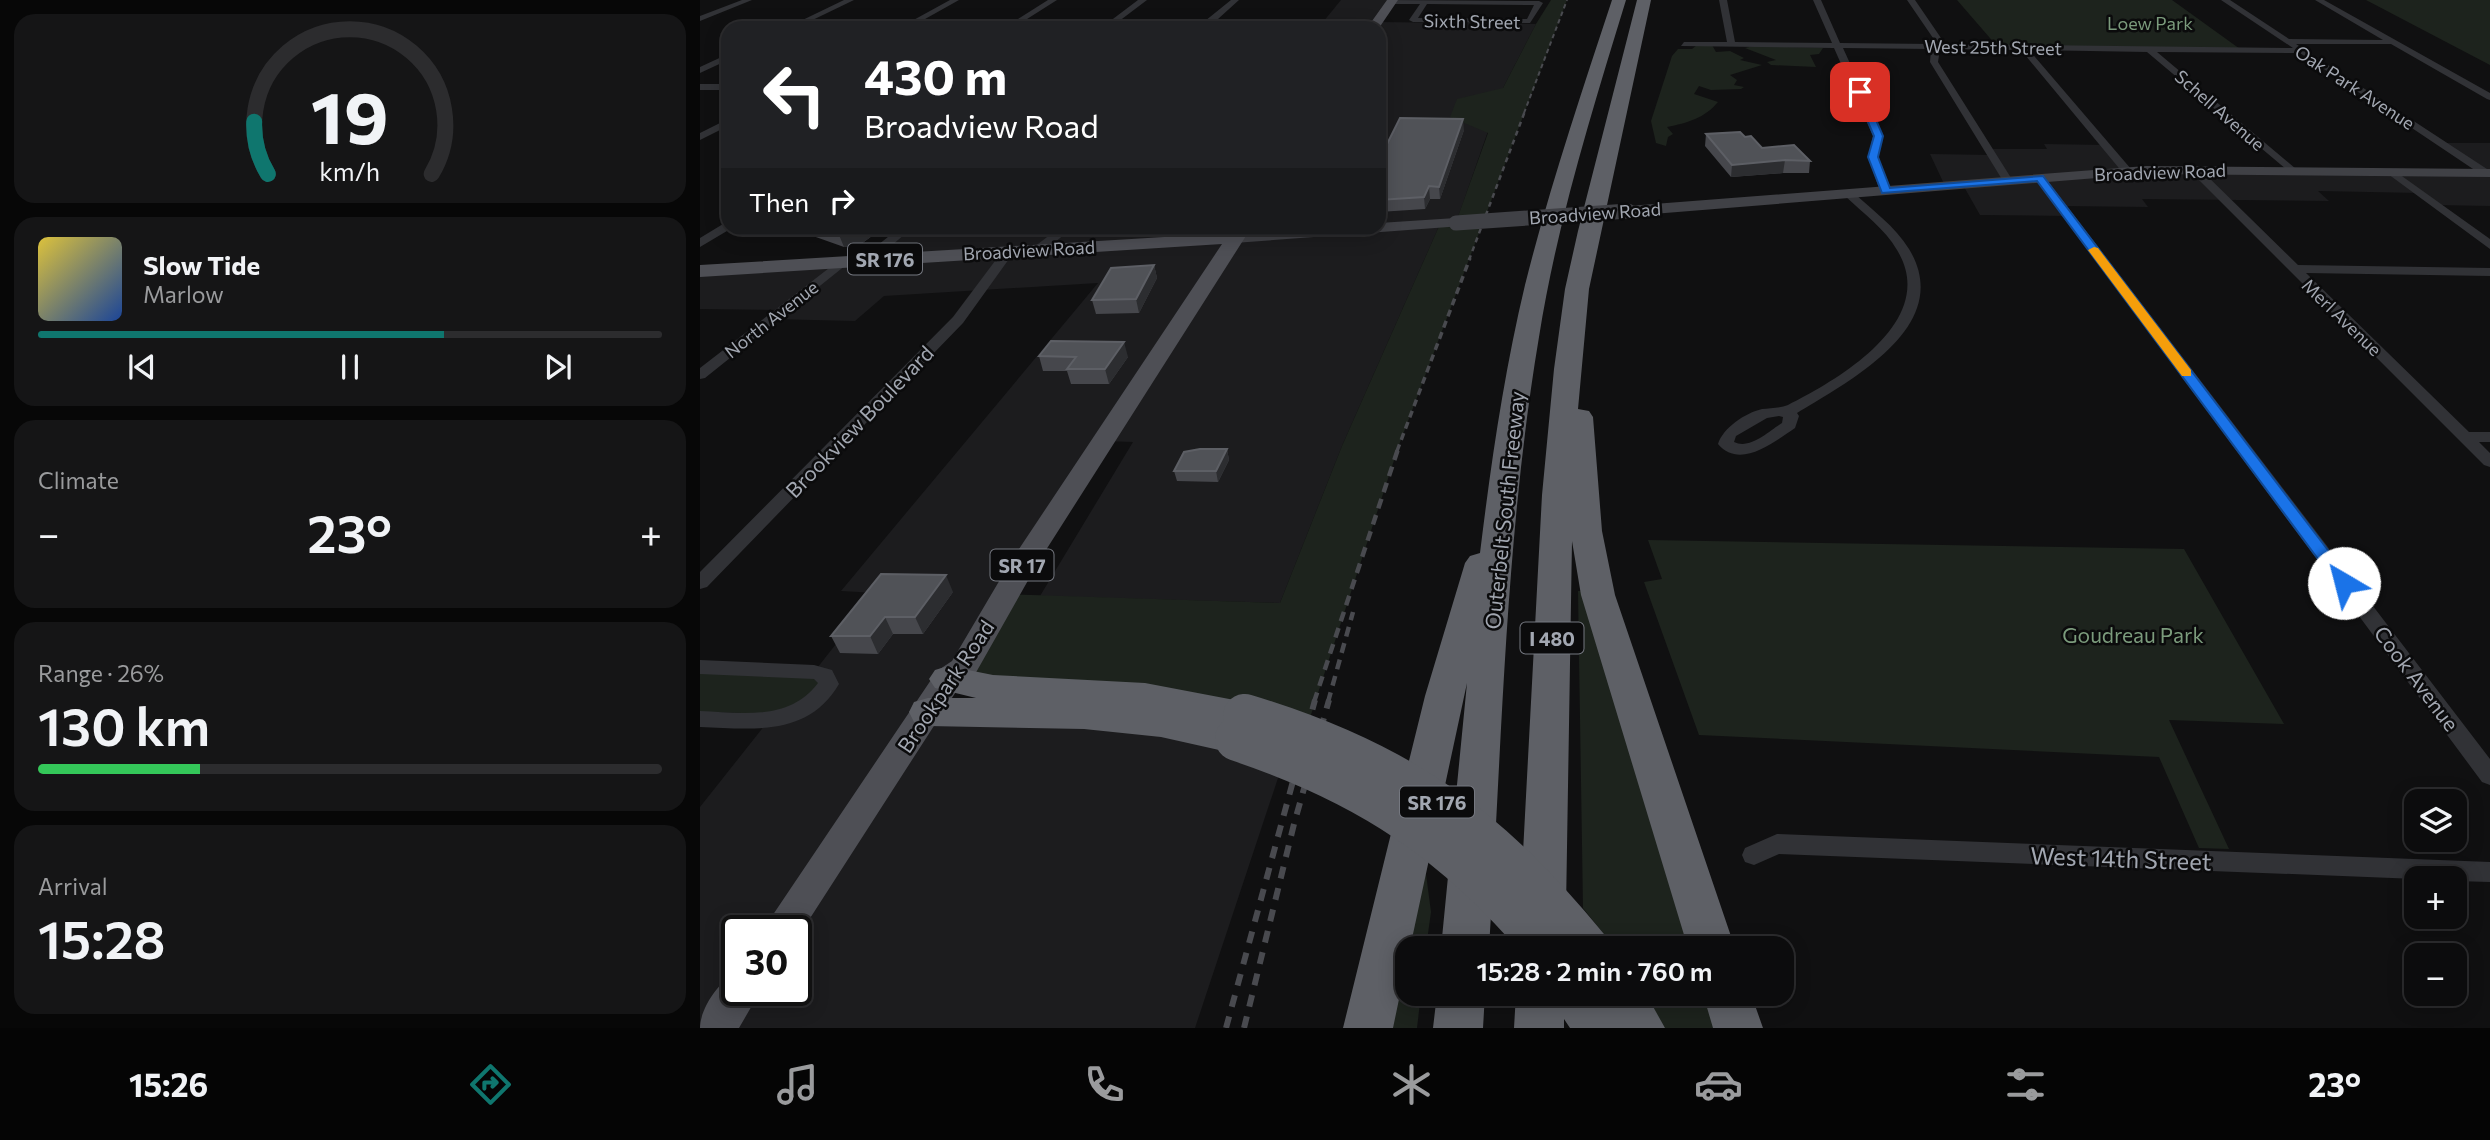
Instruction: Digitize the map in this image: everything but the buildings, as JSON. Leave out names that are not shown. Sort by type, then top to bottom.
[{"type":"highway","name":"Outerbelt South Freeway","points":[[1466,936],[1501,494],[1518,381],[1555,213],[1619,0]]},
{"type":"highway","name":"I 480","points":[[1544,936],[1557,495],[1573,328],[1588,231],[1644,0]]},
{"type":"highway","points":[[1573,328],[1586,531],[1598,595],[1708,936]]},
{"type":"highway","points":[[1368,1028],[1444,696],[1501,494]]},
{"type":"highway","name":"SR 176","points":[[947,680],[993,688],[1145,696],[1241,728],[1271,749],[1331,773],[1405,814],[1478,872],[1535,936]]},
{"type":"highway","name":"SR 176","points":[[928,712],[1093,715],[1181,725],[1241,728],[1280,725],[1335,746],[1417,788],[1475,830],[1518,867],[1577,936]]},
{"type":"highway","points":[[1458,1028],[1460,1006]]},
{"type":"highway","points":[[1539,1028],[1540,1006]]},
{"type":"highway","points":[[1583,1006],[1597,1028]]},
{"type":"highway","points":[[1626,1006],[1640,1028]]},
{"type":"highway","points":[[1731,1006],[1738,1028]]},
{"type":"main road","points":[[1378,21],[1392,1]]},
{"type":"main road","name":"Broadview Road","points":[[1386,226],[1628,211],[2127,171],[2488,173]]},
{"type":"main road","name":"Broadview Road","points":[[700,271],[1038,250],[1214,235]]},
{"type":"main road","name":"Brookpark Road","points":[[792,915],[947,680],[962,668],[1025,561],[1237,235]]},
{"type":"main road","points":[[716,1028],[730,1006]]},
{"type":"street","points":[[700,19],[748,0]]},
{"type":"street","points":[[805,21],[850,0]]},
{"type":"street","points":[[916,21],[955,0]]},
{"type":"street","points":[[1019,21],[1053,0]]},
{"type":"street","points":[[1114,21],[1143,0]]},
{"type":"street","points":[[1211,21],[1235,0]]},
{"type":"street","points":[[1723,0],[1731,44]]},
{"type":"street","points":[[1817,0],[1878,136],[1873,157],[1886,191]]},
{"type":"street","points":[[1911,0],[1937,38],[1934,62],[2008,181]]},
{"type":"street","name":"Oak Park Avenue","points":[[2225,0],[2488,173]]},
{"type":"street","points":[[2319,0],[2490,97]]},
{"type":"street","points":[[1392,1],[1539,3],[1535,12],[1418,10]]},
{"type":"street","points":[[1418,10],[1426,1]]},
{"type":"street","name":"Sixth Street","points":[[1418,10],[1413,20],[1530,22],[1535,12]]},
{"type":"street","points":[[2286,41],[2393,42]]},
{"type":"street","name":"West 25th Street","points":[[1684,44],[2302,51]]},
{"type":"street","points":[[2023,48],[2127,171]]},
{"type":"street","name":"Schell Avenue","points":[[2149,49],[2292,171]]},
{"type":"street","points":[[700,70],[721,60]]},
{"type":"street","points":[[700,87],[721,87]]},
{"type":"street","points":[[700,137],[721,126]]},
{"type":"street","name":"Merl Avenue","points":[[2195,170],[2490,462]]},
{"type":"street","points":[[2392,172],[2490,245]]},
{"type":"street","name":"Cook Avenue","points":[[2040,178],[2490,776]]},
{"type":"street","points":[[1787,412],[1871,358],[1892,338],[1913,308],[1915,285],[1907,255],[1849,194]]},
{"type":"street","points":[[700,243],[721,230]]},
{"type":"street","points":[[866,261],[898,235]]},
{"type":"street","points":[[1038,250],[1057,235]]},
{"type":"street","name":"Brookview Boulevard","points":[[700,583],[958,320],[1008,252]]},
{"type":"street","name":"North Avenue","points":[[700,376],[842,262]]},
{"type":"street","points":[[2293,269],[2490,272]]},
{"type":"street","points":[[2464,436],[2490,437]]},
{"type":"street","points":[[700,667],[814,672],[825,675],[829,684],[811,706],[792,716],[775,720],[700,719]]},
{"type":"street","name":"West 14th Street","points":[[1754,855],[1777,844],[2490,872]]},
{"type":"shaded area","points":[[1341,0],[1393,0],[1379,21],[1324,21]]},
{"type":"shaded area","points":[[1386,22],[1536,24],[1503,88],[1456,223],[1440,224],[1342,446],[1280,603],[1040,596],[1133,442],[1102,441],[923,717],[1087,725],[1203,743],[1281,769],[1195,1028],[700,1028],[700,807],[769,720],[814,672],[876,593],[841,591],[1098,283],[884,296],[855,321],[771,319],[782,310],[700,309],[700,271],[866,261],[898,235],[1386,235]]},
{"type":"shaded area","points":[[2440,143],[2490,143],[2490,206],[2436,205],[2420,193],[2318,191],[2329,201],[2142,199],[2148,207],[2062,206],[2068,216],[1980,215],[1963,185],[1945,186],[1930,154],[1991,155],[1988,149],[2047,149],[2044,144],[2105,145],[2128,171],[2484,173]]},
{"type":"green space","points":[[1551,0],[1567,0],[1399,445],[1305,733],[948,679],[1003,594],[1280,603],[1342,446],[1440,224],[1456,222],[1488,133],[1450,117],[1457,99],[1503,88]]},
{"type":"green space","name":"Loew Park","points":[[1957,0],[2172,0],[2240,49],[1996,45]]},
{"type":"green space","points":[[2366,0],[2490,0],[2490,65]]},
{"type":"green space","points":[[1697,45],[1712,45],[1716,52],[1730,51],[1744,58],[1740,60],[1762,65],[1730,75],[1737,80],[1734,85],[1744,87],[1741,89],[1711,90],[1699,86],[1694,94],[1718,102],[1695,119],[1667,127],[1673,134],[1668,137],[1666,146],[1656,143],[1651,121],[1672,56],[1678,49],[1692,49]]},
{"type":"green space","points":[[1745,48],[1823,48],[1819,54],[1810,55],[1816,67],[1771,65],[1767,62],[1776,60]]},
{"type":"green space","name":"Goudreau Park","points":[[1648,540],[2184,549],[2284,724],[2169,720],[2229,849],[2199,848],[2159,757],[1699,735],[1644,582],[1662,579]]},
{"type":"green space","points":[[1578,591],[1590,591],[1612,673],[1696,936],[1605,936],[1583,908]]},
{"type":"green space","points":[[700,672],[810,676],[819,683],[818,689],[779,714],[700,712]]},
{"type":"green space","points":[[1426,874],[1431,912],[1428,936],[1406,936],[1418,882]]},
{"type":"green space","points":[[1395,984],[1395,1006],[1420,1006],[1417,1028],[1385,1028]]},
{"type":"green space","points":[[1652,1006],[1718,1006],[1725,1028],[1664,1028]]},
{"type":"railway","points":[[1524,113],[1567,0]]},
{"type":"railway","points":[[1469,260],[1525,111]]},
{"type":"railway","points":[[1397,451],[1470,258]]},
{"type":"railway","points":[[1314,702],[1398,449]]},
{"type":"railway","points":[[1328,702],[1353,612]]},
{"type":"railway","points":[[1226,1028],[1315,700]]},
{"type":"railway","points":[[1244,1028],[1294,824],[1329,700]]},
{"type":"slow traffic","points":[[2094,250],[2186,373]]},
{"type":"route","points":[[1860,92],[1878,136],[1873,157],[1886,191],[2040,178],[2344,583]]}]
